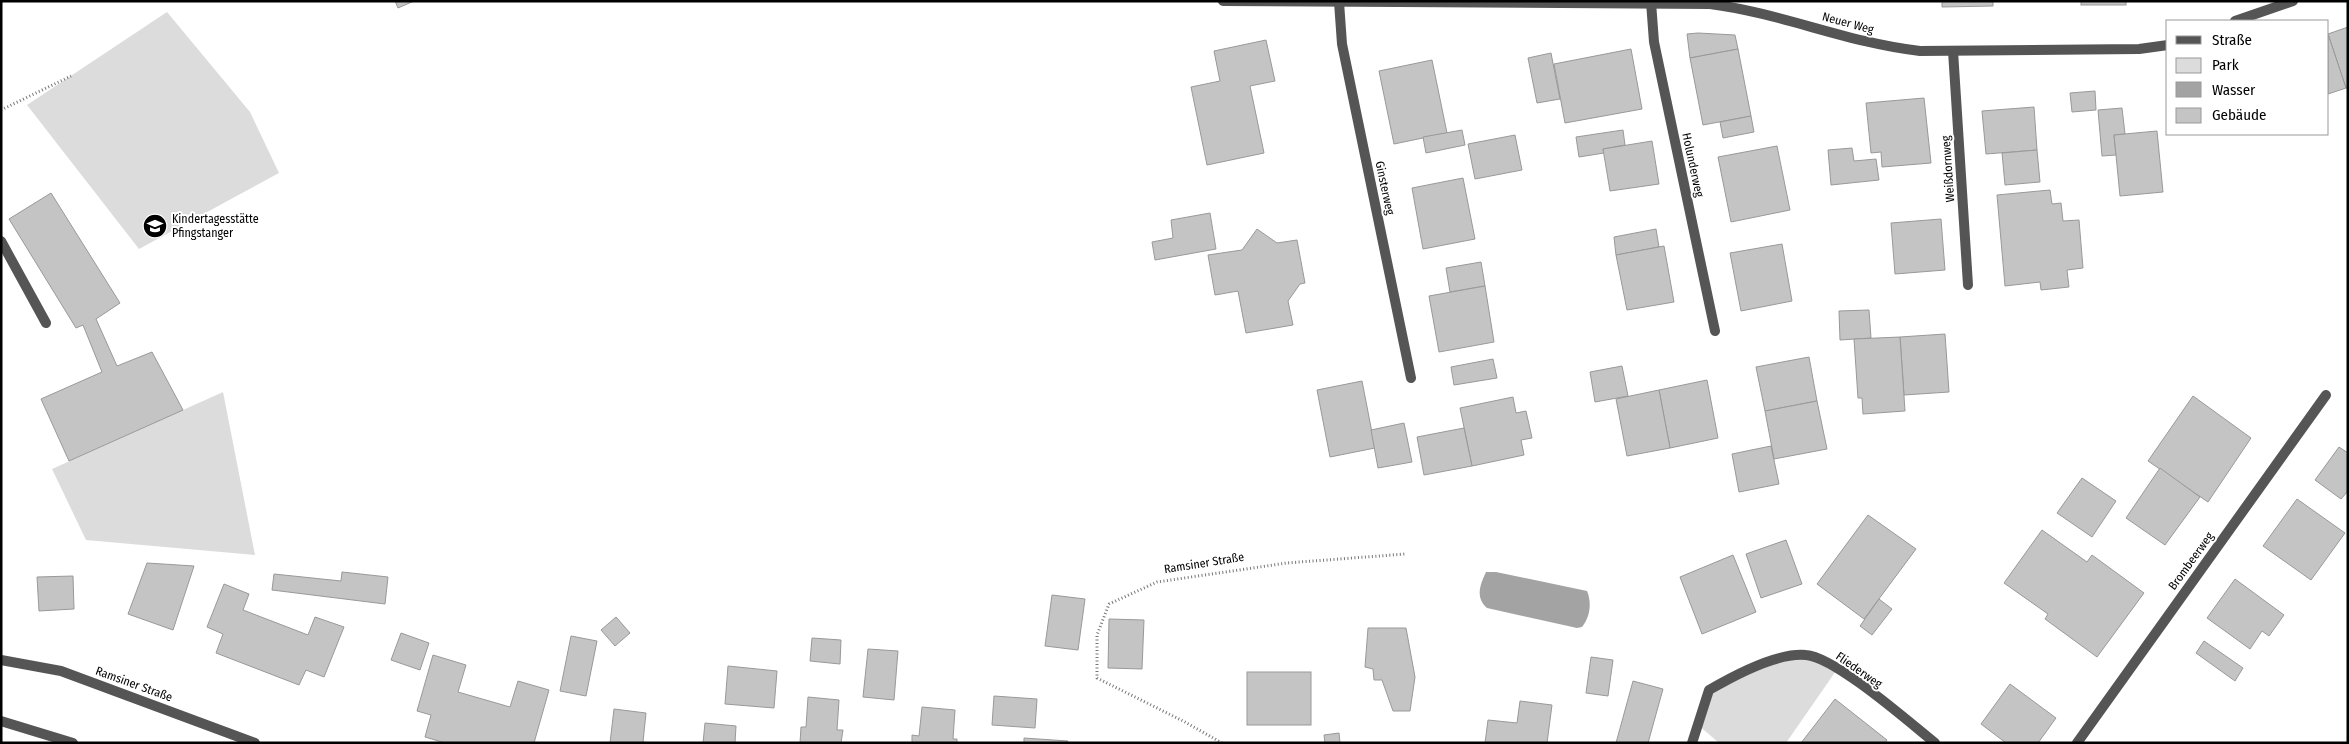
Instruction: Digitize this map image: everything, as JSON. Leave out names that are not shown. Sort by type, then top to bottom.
[{"type":"street","name":"Neuer Weg","points":[[1223,1],[1651,2],[1710,4],[1743,8],[1894,48],[1953,51],[2139,49],[2166,45]]},
{"type":"street","points":[[2238,20],[2291,1]]},
{"type":"street","name":"Ginsterweg","points":[[1339,2],[1342,44],[1411,378]]},
{"type":"street","name":"Holunderweg","points":[[1651,2],[1654,42],[1715,331]]},
{"type":"street","name":"Weißdornweg","points":[[1953,51],[1968,285]]},
{"type":"street","points":[[1,241],[46,323]]},
{"type":"street","name":"Brombeerweg","points":[[2077,743],[2326,394]]},
{"type":"street","name":"Fliederweg","points":[[1692,743],[1710,690],[1736,674],[1782,658],[1804,654],[1838,668],[1935,743]]},
{"type":"street","name":"Ramsiner Straße","points":[[1,660],[61,671],[255,743]]},
{"type":"street","points":[[1,721],[73,743]]},
{"type":"path","points":[[1,110],[71,76]]},
{"type":"path","name":"Ramsiner Straße","points":[[1222,743],[1185,722],[1096,678],[1097,635],[1109,604],[1157,582],[1287,563],[1405,554]]},
{"type":"green space","points":[[167,12],[250,112],[279,173],[139,249],[27,105]]},
{"type":"green space","points":[[223,392],[255,555],[86,540],[52,469]]},
{"type":"green space","points":[[1805,654],[1838,668],[1786,743],[1719,743],[1697,724],[1709,690],[1736,674]]},
{"type":"water","points":[[1486,572],[1496,572],[1587,591],[1590,605],[1587,619],[1582,627],[1577,628],[1487,608],[1483,604],[1480,595]]},
{"type":"building","points":[[395,1],[414,1],[398,8]]},
{"type":"building","points":[[1942,1],[1993,1],[1993,6],[1942,7]]},
{"type":"building","points":[[2081,1],[2126,1],[2126,5],[2081,5]]},
{"type":"building","points":[[2348,27],[2348,88],[2346,88],[2329,34]]},
{"type":"building","points":[[1687,34],[1735,35],[1738,49],[1690,58]]},
{"type":"building","points":[[2329,37],[2346,88],[2329,94]]},
{"type":"building","points":[[1266,40],[1275,81],[1250,86],[1264,153],[1207,165],[1191,87],[1220,81],[1214,51]]},
{"type":"building","points":[[1631,49],[1642,109],[1565,123],[1554,64]]},
{"type":"building","points":[[1738,49],[1751,116],[1703,125],[1690,58]]},
{"type":"building","points":[[1551,53],[1560,99],[1537,103],[1528,58]]},
{"type":"building","points":[[1432,60],[1447,133],[1394,144],[1379,71]]},
{"type":"building","points":[[2095,91],[2096,110],[2072,112],[2070,93]]},
{"type":"building","points":[[1924,98],[1931,163],[1882,167],[1881,152],[1871,153],[1866,103]]},
{"type":"building","points":[[2034,107],[2037,150],[1986,154],[1982,111]]},
{"type":"building","points":[[2122,108],[2125,134],[2114,135],[2116,155],[2102,156],[2098,110]]},
{"type":"building","points":[[1751,116],[1754,132],[1723,138],[1720,122]]},
{"type":"building","points":[[1462,130],[1465,145],[1426,153],[1423,137]]},
{"type":"building","points":[[1623,130],[1625,145],[1603,149],[1604,153],[1579,157],[1576,137]]},
{"type":"building","points":[[2157,131],[2163,192],[2120,196],[2114,135]]},
{"type":"building","points":[[1515,135],[1522,170],[1475,179],[1468,144]]},
{"type":"building","points":[[1652,141],[1659,184],[1610,191],[1603,149]]},
{"type":"building","points":[[1777,146],[1790,210],[1731,222],[1718,157]]},
{"type":"building","points":[[1852,148],[1854,161],[1876,159],[1879,180],[1831,185],[1828,150]]},
{"type":"building","points":[[2037,150],[2040,182],[2005,185],[2002,153]]},
{"type":"building","points":[[1463,178],[1475,239],[1423,249],[1412,188]]},
{"type":"building","points":[[2050,190],[2052,204],[2061,203],[2063,221],[2079,220],[2083,268],[2067,270],[2069,287],[2041,290],[2040,282],[2005,286],[1997,195]]},
{"type":"building","points":[[51,193],[120,303],[96,319],[117,366],[152,352],[183,410],[69,461],[41,399],[102,372],[83,325],[76,328],[9,219]]},
{"type":"building","points":[[1210,213],[1216,249],[1155,260],[1152,242],[1173,238],[1171,220]]},
{"type":"building","points":[[1941,219],[1945,270],[1895,274],[1891,223]]},
{"type":"building","points":[[1257,229],[1277,243],[1297,240],[1305,283],[1300,284],[1288,301],[1293,325],[1246,333],[1238,291],[1215,295],[1208,255],[1242,250]]},
{"type":"building","points":[[1656,229],[1659,247],[1616,255],[1614,237]]},
{"type":"building","points":[[1782,244],[1792,301],[1741,311],[1730,253]]},
{"type":"building","points":[[1664,246],[1674,302],[1627,310],[1616,255]]},
{"type":"building","points":[[1481,262],[1485,286],[1450,292],[1446,268]]},
{"type":"building","points":[[1485,286],[1494,342],[1439,352],[1429,296]]},
{"type":"building","points":[[1869,310],[1871,338],[1840,340],[1839,311]]},
{"type":"building","points":[[1945,334],[1949,392],[1904,395],[1900,337]]},
{"type":"building","points":[[1900,337],[1905,411],[1863,414],[1862,398],[1858,398],[1854,339]]},
{"type":"building","points":[[1809,357],[1817,401],[1765,411],[1756,367]]},
{"type":"building","points":[[1493,359],[1497,378],[1454,385],[1451,367]]},
{"type":"building","points":[[1622,366],[1628,396],[1595,402],[1590,372]]},
{"type":"building","points":[[1707,380],[1718,438],[1670,448],[1659,390]]},
{"type":"building","points":[[1362,381],[1375,448],[1330,457],[1317,390]]},
{"type":"building","points":[[1659,390],[1670,448],[1627,456],[1616,399]]},
{"type":"building","points":[[2193,396],[2251,438],[2208,502],[2148,461]]},
{"type":"building","points":[[1513,397],[1516,413],[1526,411],[1532,438],[1521,440],[1524,455],[1472,466],[1460,408]]},
{"type":"building","points":[[1817,401],[1827,449],[1774,459],[1765,411]]},
{"type":"building","points":[[1404,423],[1412,462],[1378,468],[1371,430]]},
{"type":"building","points":[[1464,428],[1472,466],[1424,475],[1417,437]]},
{"type":"building","points":[[1771,446],[1779,484],[1739,492],[1732,454]]},
{"type":"building","points":[[2339,447],[2348,453],[2348,491],[2341,499],[2315,480]]},
{"type":"building","points":[[2160,468],[2200,497],[2165,545],[2126,518]]},
{"type":"building","points":[[2082,478],[2116,501],[2092,537],[2057,513]]},
{"type":"building","points":[[2297,499],[2345,533],[2311,580],[2263,546]]},
{"type":"building","points":[[1868,515],[1916,549],[1864,619],[1817,584]]},
{"type":"building","points":[[2042,530],[2087,562],[2092,555],[2144,593],[2097,657],[2045,619],[2048,614],[2004,583]]},
{"type":"building","points":[[1786,540],[1802,584],[1761,598],[1746,554]]},
{"type":"building","points":[[1733,555],[1756,612],[1702,634],[1680,577]]},
{"type":"building","points":[[147,563],[194,566],[173,630],[128,614]]},
{"type":"building","points":[[342,572],[388,577],[385,604],[272,590],[274,574],[341,581]]},
{"type":"building","points":[[73,576],[74,609],[39,611],[37,577]]},
{"type":"building","points":[[2235,579],[2284,615],[2269,636],[2262,631],[2250,649],[2207,618]]},
{"type":"building","points":[[224,584],[249,594],[243,610],[308,635],[315,617],[344,627],[324,677],[306,670],[299,685],[216,653],[223,634],[207,627]]},
{"type":"building","points":[[1052,595],[1085,599],[1078,650],[1045,646]]},
{"type":"building","points":[[1879,599],[1892,609],[1872,635],[1860,626]]},
{"type":"building","points":[[616,617],[630,633],[615,646],[601,630]]},
{"type":"building","points":[[1109,619],[1144,620],[1142,669],[1108,668]]},
{"type":"building","points":[[1368,628],[1406,628],[1415,677],[1410,711],[1393,711],[1382,680],[1374,680],[1373,669],[1365,667]]},
{"type":"building","points":[[401,633],[429,643],[420,670],[391,660]]},
{"type":"building","points":[[571,636],[597,641],[586,696],[560,691]]},
{"type":"building","points":[[812,638],[841,640],[840,664],[810,661]]},
{"type":"building","points":[[2204,641],[2243,668],[2235,681],[2196,653]]},
{"type":"building","points":[[868,649],[898,651],[894,700],[863,697]]},
{"type":"building","points":[[433,655],[466,665],[458,692],[510,707],[518,681],[549,690],[534,743],[445,743],[425,737],[431,715],[417,711]]},
{"type":"building","points":[[1591,657],[1613,660],[1608,696],[1586,693]]},
{"type":"building","points":[[728,666],[777,671],[774,708],[725,704]]},
{"type":"building","points":[[1247,672],[1311,672],[1311,725],[1247,725]]},
{"type":"building","points":[[1633,681],[1663,689],[1648,743],[1616,743]]},
{"type":"building","points":[[2010,684],[2056,718],[2038,743],[2006,743],[1981,724]]},
{"type":"building","points":[[994,696],[1037,699],[1035,728],[992,725]]},
{"type":"building","points":[[808,697],[839,700],[837,730],[843,730],[841,743],[800,743],[801,727],[806,727]]},
{"type":"building","points":[[1835,699],[1887,740],[1885,743],[1801,743]]},
{"type":"building","points":[[1520,701],[1552,705],[1547,743],[1485,743],[1488,720],[1517,723]]},
{"type":"building","points":[[922,707],[955,710],[953,739],[957,739],[957,743],[912,743],[912,735],[919,736]]},
{"type":"building","points":[[614,709],[646,713],[643,742],[651,743],[610,743]]},
{"type":"building","points":[[705,723],[736,726],[735,743],[703,743]]},
{"type":"building","points":[[1339,733],[1340,743],[1325,743],[1324,735]]},
{"type":"building","points":[[1024,738],[1068,741],[1067,743],[1024,743]]},
{"type":"place","name":"Kindertagesstätte Pfingstanger","points":[[155,226]]}]
